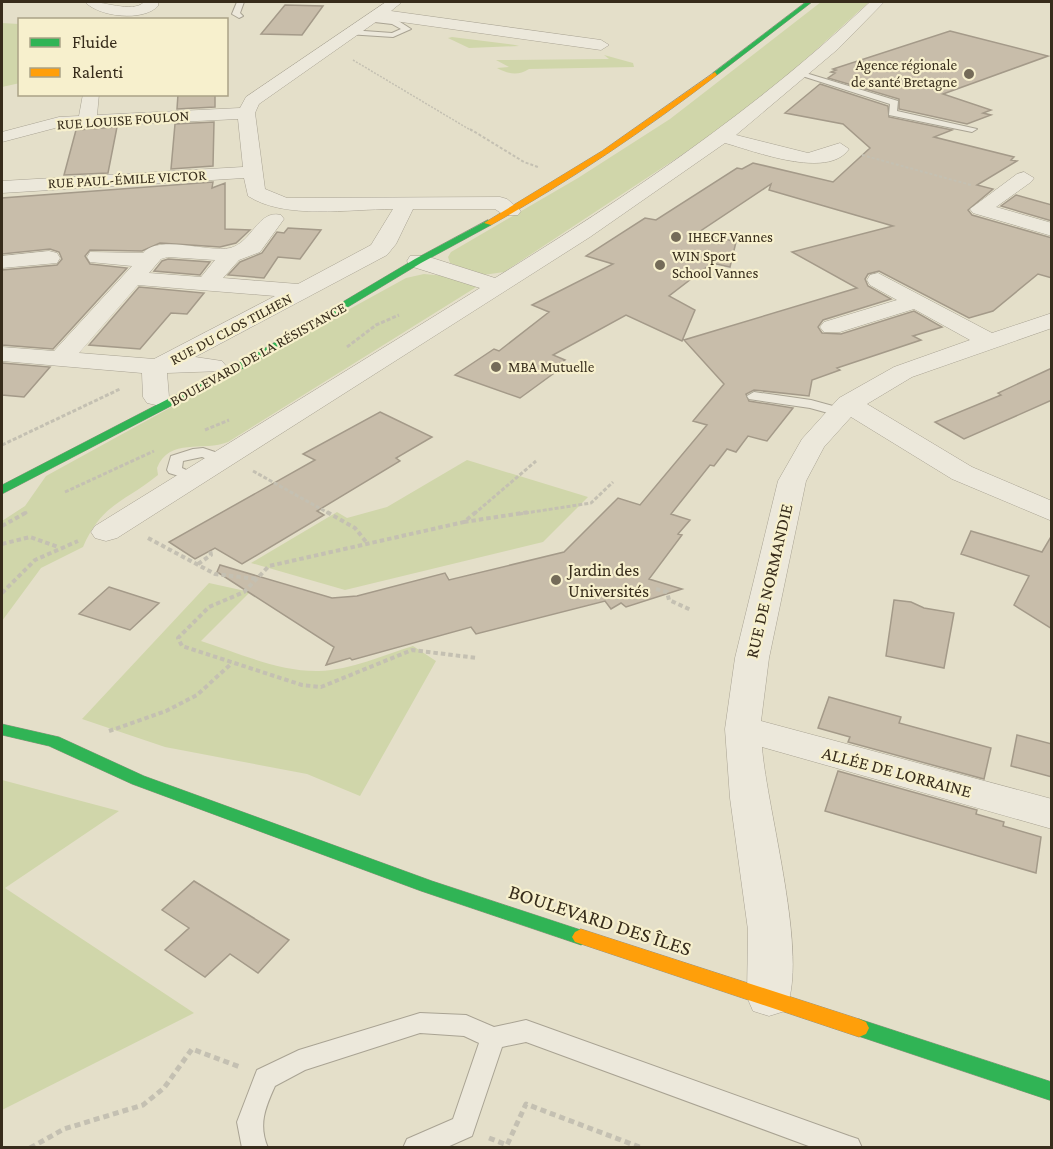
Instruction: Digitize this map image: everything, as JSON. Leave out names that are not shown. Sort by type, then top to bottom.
[{"type":"main road","name":"BOULEVARD DE LA RÉSISTANCE","points":[[2,474],[156,397],[477,216],[543,193],[678,102],[809,2]]},
{"type":"main road","name":"BOULEVARD DE LA RÉSISTANCE","points":[[2,490],[259,356],[505,207]]},
{"type":"main road","name":"BOULEVARD DES ÎLES","points":[[2,730],[53,741],[138,780],[428,886],[1052,1092]]},
{"type":"main road","name":"BOULEVARD DES ÎLES","points":[[97,776],[138,780]]},
{"type":"street","points":[[92,2],[126,11],[147,8],[151,6],[151,2]]},
{"type":"street","points":[[395,2],[258,96],[246,113],[255,192],[277,203],[298,205],[461,202],[505,207]]},
{"type":"street","points":[[106,532],[498,286],[723,136],[836,45],[877,2]]},
{"type":"street","points":[[374,17],[601,45]]},
{"type":"street","points":[[87,123],[91,96]]},
{"type":"street","name":"RUE LOUISE FOULON","points":[[2,137],[59,122],[87,123],[246,113]]},
{"type":"street","points":[[723,136],[808,159],[816,159],[840,149]]},
{"type":"street","name":"RUE PAUL-ÉMILE VICTOR","points":[[2,187],[253,172]]},
{"type":"street","points":[[1024,178],[980,209],[1052,230]]},
{"type":"street","points":[[461,202],[477,216]]},
{"type":"street","name":"RUE DU CLOS TILHEN","points":[[156,397],[153,375],[158,367],[379,250],[385,244],[406,203]]},
{"type":"street","points":[[61,358],[154,254],[168,251],[231,255],[252,247],[274,219]]},
{"type":"street","points":[[1052,243],[1049,246],[1052,249]]},
{"type":"street","points":[[207,284],[231,255]]},
{"type":"street","points":[[98,256],[149,260]]},
{"type":"street","points":[[2,262],[49,258]]},
{"type":"street","points":[[418,261],[498,286]]},
{"type":"street","name":"RUE DU CLOS TILHEN","points":[[133,278],[303,291]]},
{"type":"street","points":[[878,280],[989,341]]},
{"type":"street","points":[[832,327],[916,301]]},
{"type":"street","name":"RUE DE NORMANDIE","points":[[769,997],[772,968],[765,894],[748,804],[743,729],[747,678],[792,482],[813,440],[843,408],[903,372],[1052,320]]},
{"type":"street","name":"RUE DU CLOS TILHEN","points":[[2,354],[158,367],[177,363],[213,366]]},
{"type":"street","points":[[843,408],[962,473],[1052,512]]},
{"type":"street","name":"ALLÉE DE LORRAINE","points":[[743,729],[1052,814]]},
{"type":"lane","points":[[239,16],[236,14],[240,2]]},
{"type":"lane","points":[[350,32],[393,35],[407,29],[374,17]]},
{"type":"lane","points":[[802,73],[895,103],[892,113],[972,129]]},
{"type":"lane","points":[[754,396],[843,408]]},
{"type":"lane","points":[[255,1148],[249,1138],[250,1113],[266,1078],[299,1062],[420,1023],[466,1026],[493,1038],[526,1032],[849,1148]]},
{"type":"lane","points":[[416,1148],[463,1127],[493,1038]]},
{"type":"path","points":[[347,59],[361,63],[524,162],[539,167]]},
{"type":"path","points":[[840,149],[1000,193]]},
{"type":"path","points":[[339,353],[376,325],[407,311]]},
{"type":"path","points":[[2,445],[128,386]]},
{"type":"path","points":[[199,432],[232,418]]},
{"type":"path","points":[[60,494],[155,451]]},
{"type":"path","points":[[222,458],[355,528],[368,543]]},
{"type":"path","points":[[464,522],[536,461]]},
{"type":"path","points":[[477,658],[412,650],[321,687],[302,685],[182,646],[178,638],[209,607],[244,592],[269,566],[464,522],[591,503],[613,482]]},
{"type":"path","points":[[2,526],[31,510]]},
{"type":"path","points":[[2,593],[19,571],[59,548],[106,532],[109,539],[125,543],[150,538],[215,574],[257,579]]},
{"type":"path","points":[[2,544],[30,537],[59,548]]},
{"type":"path","points":[[198,564],[210,555],[210,550]]},
{"type":"path","points":[[656,588],[667,592],[669,600],[691,610]]},
{"type":"path","points":[[106,732],[166,711],[197,695],[232,663]]},
{"type":"path","points":[[30,1148],[64,1130],[143,1105],[164,1088],[192,1049],[266,1078]]},
{"type":"path","points":[[463,1127],[507,1145],[526,1104],[642,1148]]},
{"type":"green space","points":[[821,2],[869,2],[785,78],[721,129],[504,272],[483,275],[450,263],[448,257],[451,252],[578,178],[670,119]]},
{"type":"green space","points":[[2,23],[18,24],[18,83],[2,87]]},
{"type":"green space","points":[[448,38],[519,46],[469,48]]},
{"type":"green space","points":[[604,55],[633,63],[634,67],[529,69],[521,73],[513,73],[497,68],[509,67],[496,60],[609,59]]},
{"type":"green space","points":[[424,274],[445,276],[478,286],[228,442],[219,445],[188,447],[170,452],[157,468],[158,475],[106,512],[90,532],[83,547],[41,568],[2,621],[2,521],[25,506],[46,476],[406,278]]},
{"type":"green space","points":[[467,460],[588,497],[543,542],[345,590],[251,563],[337,512],[347,518],[387,507]]},
{"type":"green space","points":[[209,583],[250,592],[201,641],[244,656],[289,668],[319,671],[355,665],[413,646],[436,661],[360,796],[307,774],[165,747],[82,719]]},
{"type":"green space","points":[[2,780],[119,811],[5,888],[194,1013],[2,1110]]},
{"type":"building","points":[[285,5],[323,6],[302,35],[261,34]]},
{"type":"building","points":[[950,31],[1048,56],[943,94],[991,110],[983,113],[991,115],[967,124],[899,109],[899,99],[828,78],[835,73],[831,72],[836,70],[833,69]]},
{"type":"building","points":[[820,84],[888,106],[889,117],[952,130],[934,137],[1014,157],[1011,160],[1017,161],[977,185],[993,189],[968,210],[972,215],[1052,238],[1052,278],[1038,274],[993,311],[969,318],[879,271],[868,274],[865,279],[868,286],[891,299],[823,320],[818,327],[822,333],[841,334],[914,311],[942,327],[913,336],[921,340],[837,368],[840,370],[812,380],[809,396],[754,390],[746,394],[749,401],[793,408],[767,441],[748,436],[736,452],[727,449],[714,466],[710,465],[671,514],[690,520],[678,534],[682,535],[649,579],[682,589],[626,607],[621,603],[611,609],[605,601],[476,634],[471,627],[326,665],[334,647],[217,572],[220,565],[332,598],[357,596],[445,573],[449,580],[564,552],[618,498],[640,505],[707,425],[693,421],[724,384],[684,340],[857,288],[792,252],[893,226],[769,190],[771,184],[699,232],[736,242],[730,267],[712,263],[669,296],[695,310],[682,341],[626,315],[553,355],[565,360],[552,369],[557,371],[520,398],[455,375],[494,349],[499,351],[549,312],[532,305],[613,264],[586,256],[645,218],[656,220],[737,168],[742,169],[753,163],[833,182],[870,148],[843,124],[785,113]]},
{"type":"building","points":[[178,96],[215,96],[215,107],[177,109]]},
{"type":"building","points":[[214,122],[213,166],[171,169],[175,124]]},
{"type":"building","points":[[117,127],[108,173],[64,175],[76,130]]},
{"type":"building","points":[[213,182],[212,188],[225,183],[225,229],[250,230],[236,243],[220,247],[160,243],[142,251],[90,250],[85,256],[90,264],[127,268],[53,349],[2,345],[2,270],[57,265],[62,259],[59,252],[50,249],[2,254],[2,198]]},
{"type":"building","points":[[1016,195],[1052,205],[1052,221],[1001,206]]},
{"type":"building","points":[[288,228],[321,230],[300,259],[278,257],[264,278],[228,275],[240,262],[262,253],[277,232],[284,233]]},
{"type":"building","points":[[168,259],[210,262],[200,275],[154,271],[162,261]]},
{"type":"building","points":[[139,287],[204,293],[187,314],[171,313],[140,349],[89,345]]},
{"type":"building","points":[[2,363],[50,367],[24,397],[2,395]]},
{"type":"building","points":[[1052,368],[1052,400],[964,439],[935,422],[1001,395],[998,393]]},
{"type":"building","points":[[380,412],[432,437],[396,458],[400,461],[317,511],[324,515],[242,564],[215,548],[195,559],[169,542],[315,460],[303,454]]},
{"type":"building","points":[[971,531],[1042,552],[1052,535],[1052,629],[1014,605],[1029,576],[961,554]]},
{"type":"building","points":[[109,587],[159,603],[130,630],[79,614]]},
{"type":"building","points":[[894,600],[954,613],[944,668],[886,656]]},
{"type":"building","points":[[829,697],[901,717],[899,723],[991,748],[984,779],[848,742],[850,737],[818,728]]},
{"type":"building","points":[[1017,735],[1052,744],[1052,777],[1011,766]]},
{"type":"building","points":[[838,771],[977,810],[976,814],[1004,822],[1003,826],[1041,837],[1036,873],[825,811]]},
{"type":"building","points":[[194,881],[289,940],[258,973],[230,954],[205,977],[165,950],[189,928],[162,910]]},
{"type":"traffic: fast","points":[[715,74],[809,2]]},
{"type":"traffic: fast","points":[[2,490],[259,356],[418,261],[488,223]]},
{"type":"traffic: fast","points":[[2,730],[53,741],[138,780],[427,886],[581,937]]},
{"type":"traffic: fast","points":[[859,1028],[1052,1092]]},
{"type":"traffic: slow","points":[[488,223],[604,153],[715,74]]},
{"type":"traffic: slow","points":[[581,937],[859,1028]]},
{"type":"place","name":"Agence régionale de santé Bretagne","points":[[969,74]]},
{"type":"place","name":"IHECF Vannes","points":[[676,237]]},
{"type":"place","name":"WIN Sport School Vannes","points":[[660,265]]},
{"type":"place","name":"MBA Mutuelle","points":[[496,367]]},
{"type":"place","name":"Jardin des Universités","points":[[556,580]]}]
